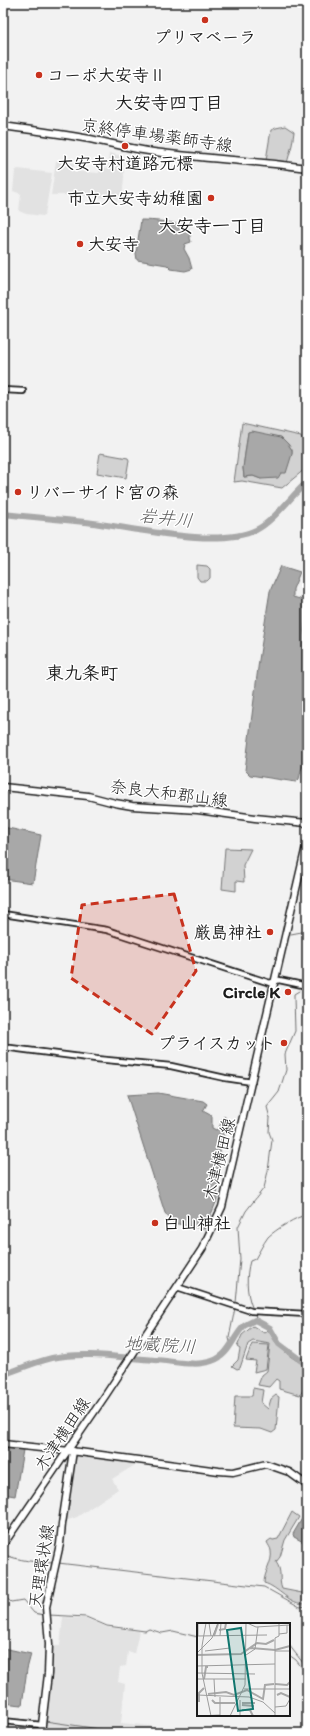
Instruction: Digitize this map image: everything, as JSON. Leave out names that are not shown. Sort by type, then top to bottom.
[{"type":"main road","name":"京終停車場薬師寺線","points":[[3,126],[90,139],[125,148],[224,160],[261,161],[307,168]]},
{"type":"main road","name":"奈良大和郡山線","points":[[3,787],[88,796],[132,806],[198,810],[307,823]]},
{"type":"main road","name":"木津横田線","points":[[3,1546],[70,1451],[202,1249],[222,1207],[307,842]]},
{"type":"main road","points":[[3,1444],[70,1451],[226,1472],[233,1472],[266,1464],[289,1472],[307,1485]]},
{"type":"main road","name":"天理環状線","points":[[41,1733],[48,1674],[49,1644],[46,1607],[56,1562],[70,1451]]},
{"type":"street","points":[[3,390],[23,391]]},
{"type":"street","points":[[3,914],[107,930],[270,983],[279,980],[307,986]]},
{"type":"street","points":[[3,1047],[96,1059],[172,1066],[225,1078],[252,1082]]},
{"type":"street","points":[[177,1287],[251,1311],[307,1314]]},
{"type":"street","points":[[3,1721],[42,1725]]},
{"type":"highlighted area","points":[[174,894],[196,971],[152,1034],[71,978],[82,905]]},
{"type":"shaded area","points":[[285,126],[294,132],[287,163],[266,160],[271,130]]},
{"type":"shaded area","points":[[109,153],[123,156],[124,177],[122,200],[78,195],[51,195],[56,161],[74,163],[73,171],[99,173],[100,167],[108,168]]},
{"type":"shaded area","points":[[18,169],[52,173],[45,214],[43,216],[26,214],[19,211],[21,194],[13,191],[15,171]]},
{"type":"shaded area","points":[[141,220],[175,223],[186,227],[190,232],[191,242],[185,244],[184,249],[189,258],[192,269],[185,271],[171,269],[167,265],[137,260],[136,253]]},
{"type":"shaded area","points":[[242,423],[301,436],[305,446],[305,469],[282,488],[242,481],[234,482]],"holes":[[[248,432],[288,444],[292,450],[292,454],[261,479],[253,476],[244,477],[243,468]]]},
{"type":"shaded area","points":[[252,431],[281,437],[288,444],[292,450],[292,454],[286,473],[281,473],[278,478],[261,479],[253,476],[244,477],[243,468],[248,432]]},
{"type":"shaded area","points":[[100,453],[128,458],[126,478],[97,473]]},
{"type":"shaded area","points":[[197,565],[207,566],[210,569],[210,578],[207,581],[200,581],[197,577]]},
{"type":"shaded area","points":[[281,566],[300,572],[293,589],[293,597],[307,601],[304,631],[307,641],[307,661],[304,673],[307,678],[307,758],[301,770],[299,779],[296,782],[250,775],[245,770],[259,660],[270,591]]},
{"type":"shaded area","points":[[3,827],[41,835],[33,883],[3,879]]},
{"type":"shaded area","points":[[225,848],[251,849],[243,865],[244,882],[236,881],[236,891],[222,889]]},
{"type":"shaded area","points":[[158,1093],[203,1101],[207,1104],[203,1111],[212,1116],[212,1128],[216,1130],[219,1128],[224,1116],[230,1123],[223,1137],[220,1149],[217,1200],[205,1229],[173,1223],[165,1213],[127,1095]]},
{"type":"shaded area","points":[[253,1326],[264,1333],[268,1330],[284,1351],[307,1366],[307,1384],[300,1395],[279,1389],[279,1381],[276,1379],[269,1387],[258,1385],[262,1375],[267,1371],[270,1344],[253,1341],[248,1344],[240,1368],[237,1369],[232,1366],[238,1360],[240,1349],[237,1347],[242,1335]]},
{"type":"shaded area","points":[[252,1344],[269,1345],[266,1369],[254,1372],[256,1361],[246,1360]]},
{"type":"shaded area","points":[[253,1388],[263,1390],[261,1403],[268,1409],[271,1399],[276,1395],[279,1397],[276,1430],[272,1433],[261,1429],[233,1428],[235,1396],[252,1396]]},
{"type":"shaded area","points":[[3,1446],[21,1448],[23,1450],[15,1496],[3,1494]]},
{"type":"shaded area","points":[[77,1454],[140,1462],[112,1479],[118,1489],[77,1517],[65,1521],[74,1457]]},
{"type":"shaded area","points":[[307,1510],[307,1544],[294,1537],[293,1534]]},
{"type":"shaded area","points":[[292,1512],[299,1517],[285,1540],[280,1557],[276,1562],[280,1572],[282,1589],[307,1594],[307,1604],[295,1602],[275,1588],[264,1583],[271,1555],[271,1549],[267,1542],[271,1539],[278,1539]]},
{"type":"shaded area","points":[[63,1617],[85,1618],[107,1627],[139,1631],[134,1654],[128,1652],[126,1666],[120,1667],[118,1682],[125,1684],[121,1723],[151,1726],[151,1733],[115,1730],[114,1733],[3,1733],[3,1723],[45,1729],[51,1681],[51,1646],[60,1646]]},
{"type":"shaded area","points":[[3,1648],[31,1654],[27,1669],[22,1705],[3,1703]]},
{"type":"waterway","name":"岩井川","points":[[3,514],[85,522],[172,535],[196,537],[239,535],[256,530],[269,521],[307,482]]},
{"type":"waterway","points":[[291,934],[307,931]]},
{"type":"waterway","points":[[307,934],[304,940],[307,955]]},
{"type":"waterway","points":[[304,983],[307,961]]},
{"type":"waterway","points":[[236,1303],[240,1259],[238,1227],[246,1211],[264,1188],[272,1140],[269,1132],[270,1118],[267,1107],[279,1092],[286,1070],[285,1054],[295,1031],[294,994],[299,991]]},
{"type":"waterway","points":[[252,1307],[247,1284],[250,1261],[255,1259],[271,1234],[292,1220],[307,1215]]},
{"type":"waterway","points":[[231,1346],[229,1338],[235,1308]]},
{"type":"waterway","name":"地蔵院川","points":[[255,1320],[256,1314]]},
{"type":"waterway","name":"地蔵院川","points":[[3,1375],[52,1358],[77,1355],[191,1364],[205,1363],[223,1355],[244,1326],[255,1320],[270,1328],[279,1344],[303,1362],[307,1362]]},
{"type":"waterway","points":[[3,1554],[21,1560],[53,1563]]},
{"type":"waterway","points":[[58,1563],[264,1587],[300,1607],[307,1606]]},
{"type":"waterway","points":[[3,1595],[11,1602],[23,1600],[34,1613],[44,1615]]},
{"type":"waterway","points":[[49,1615],[86,1617],[107,1626],[145,1631],[149,1629],[162,1633],[173,1631],[197,1637]]},
{"type":"waterway","points":[[290,1646],[307,1668]]},
{"type":"waterway","points":[[290,1656],[296,1660],[307,1674]]},
{"type":"waterway","points":[[47,1704],[48,1697]]},
{"type":"waterway","points":[[45,1721],[127,1733]]},
{"type":"place","name":"プリマベーラ","points":[[205,20]]},
{"type":"place","name":"コーポ大安寺Ⅱ","points":[[39,75]]},
{"type":"place","name":"大安寺村道路元標","points":[[125,146]]},
{"type":"place","name":"市立大安寺幼稚園","points":[[211,198]]},
{"type":"place","name":"大安寺","points":[[80,244]]},
{"type":"place","name":"リバーサイド宮の森","points":[[18,492]]},
{"type":"place","name":"厳島神社","points":[[270,932]]},
{"type":"place","name":"Circle K","points":[[288,992]]},
{"type":"place","name":"プライスカット","points":[[284,1043]]},
{"type":"place","name":"白山神社","points":[[155,1223]]},
{"type":"district","name":"大安寺四丁目","points":[[169,103]]},
{"type":"district","name":"大安寺一丁目","points":[[212,226]]},
{"type":"district","name":"東九条町","points":[[82,673]]}]
